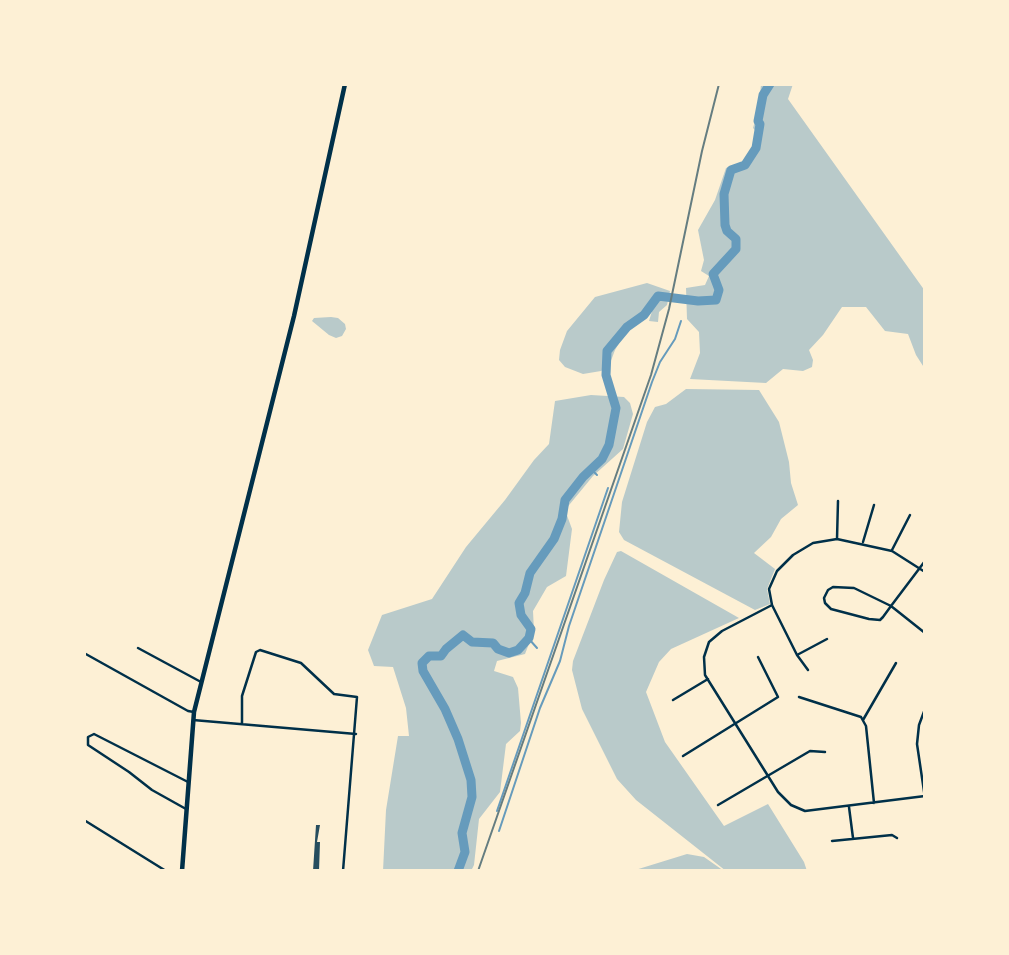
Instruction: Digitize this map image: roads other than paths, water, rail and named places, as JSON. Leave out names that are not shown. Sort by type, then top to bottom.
[{"type":"main road","points":[[181,871],[194,712],[294,316],[345,84]]},
{"type":"street","points":[[837,539],[838,501]]},
{"type":"street","points":[[863,543],[874,505]]},
{"type":"street","points":[[891,551],[910,515]]},
{"type":"street","points":[[808,670],[797,655],[772,605],[769,589],[777,571],[793,555],[813,543],[837,539],[891,551],[925,572]]},
{"type":"street","points":[[925,561],[920,568],[891,606],[880,620],[869,620],[831,609],[825,603],[825,594],[833,587],[862,591],[891,606],[925,633]]},
{"type":"street","points":[[772,605],[722,631],[709,642],[704,657],[705,675],[778,792],[791,805],[805,811],[925,797],[917,744],[919,725],[925,709]]},
{"type":"street","points":[[797,655],[827,639]]},
{"type":"street","points":[[138,648],[201,682]]},
{"type":"street","points":[[242,724],[242,696],[256,652],[260,650],[301,663],[334,694],[357,697],[343,871]]},
{"type":"street","points":[[84,653],[194,712]]},
{"type":"street","points":[[683,757],[778,697],[758,657]]},
{"type":"street","points":[[863,720],[896,663]]},
{"type":"street","points":[[673,700],[708,679]]},
{"type":"street","points":[[799,697],[862,717],[866,726],[874,803]]},
{"type":"street","points":[[193,720],[356,734]]},
{"type":"street","points":[[186,809],[152,790],[88,745],[86,736],[94,734],[188,782]]},
{"type":"street","points":[[719,805],[810,751],[825,752]]},
{"type":"street","points":[[849,806],[853,838]]},
{"type":"street","points":[[84,820],[166,871]]},
{"type":"street","points":[[832,841],[892,835],[897,838]]},
{"type":"waterway","points":[[458,871],[465,852],[462,833],[472,797],[471,780],[458,739],[445,709],[423,671],[422,663],[429,656],[441,656],[463,635],[472,642],[493,643],[498,649],[509,653],[518,650],[529,638],[531,629],[521,615],[519,603],[525,593],[530,573],[554,539],[562,519],[565,500],[602,459],[609,445],[616,408],[606,375],[607,351],[627,327],[644,315],[658,296],[698,301],[716,300],[719,290],[713,274],[736,249],[736,239],[727,231],[725,225],[724,194],[731,170],[745,165],[756,148],[763,95],[770,84]]},
{"type":"waterway","points":[[499,831],[540,708],[560,661],[569,626],[652,382],[660,362],[675,339],[681,321]]},
{"type":"waterway","points":[[591,469],[597,475]]},
{"type":"waterway","points":[[497,811],[608,488]]},
{"type":"waterway","points":[[529,639],[537,648]]},
{"type":"railway","points":[[478,871],[651,375],[669,309],[719,84]]}]
